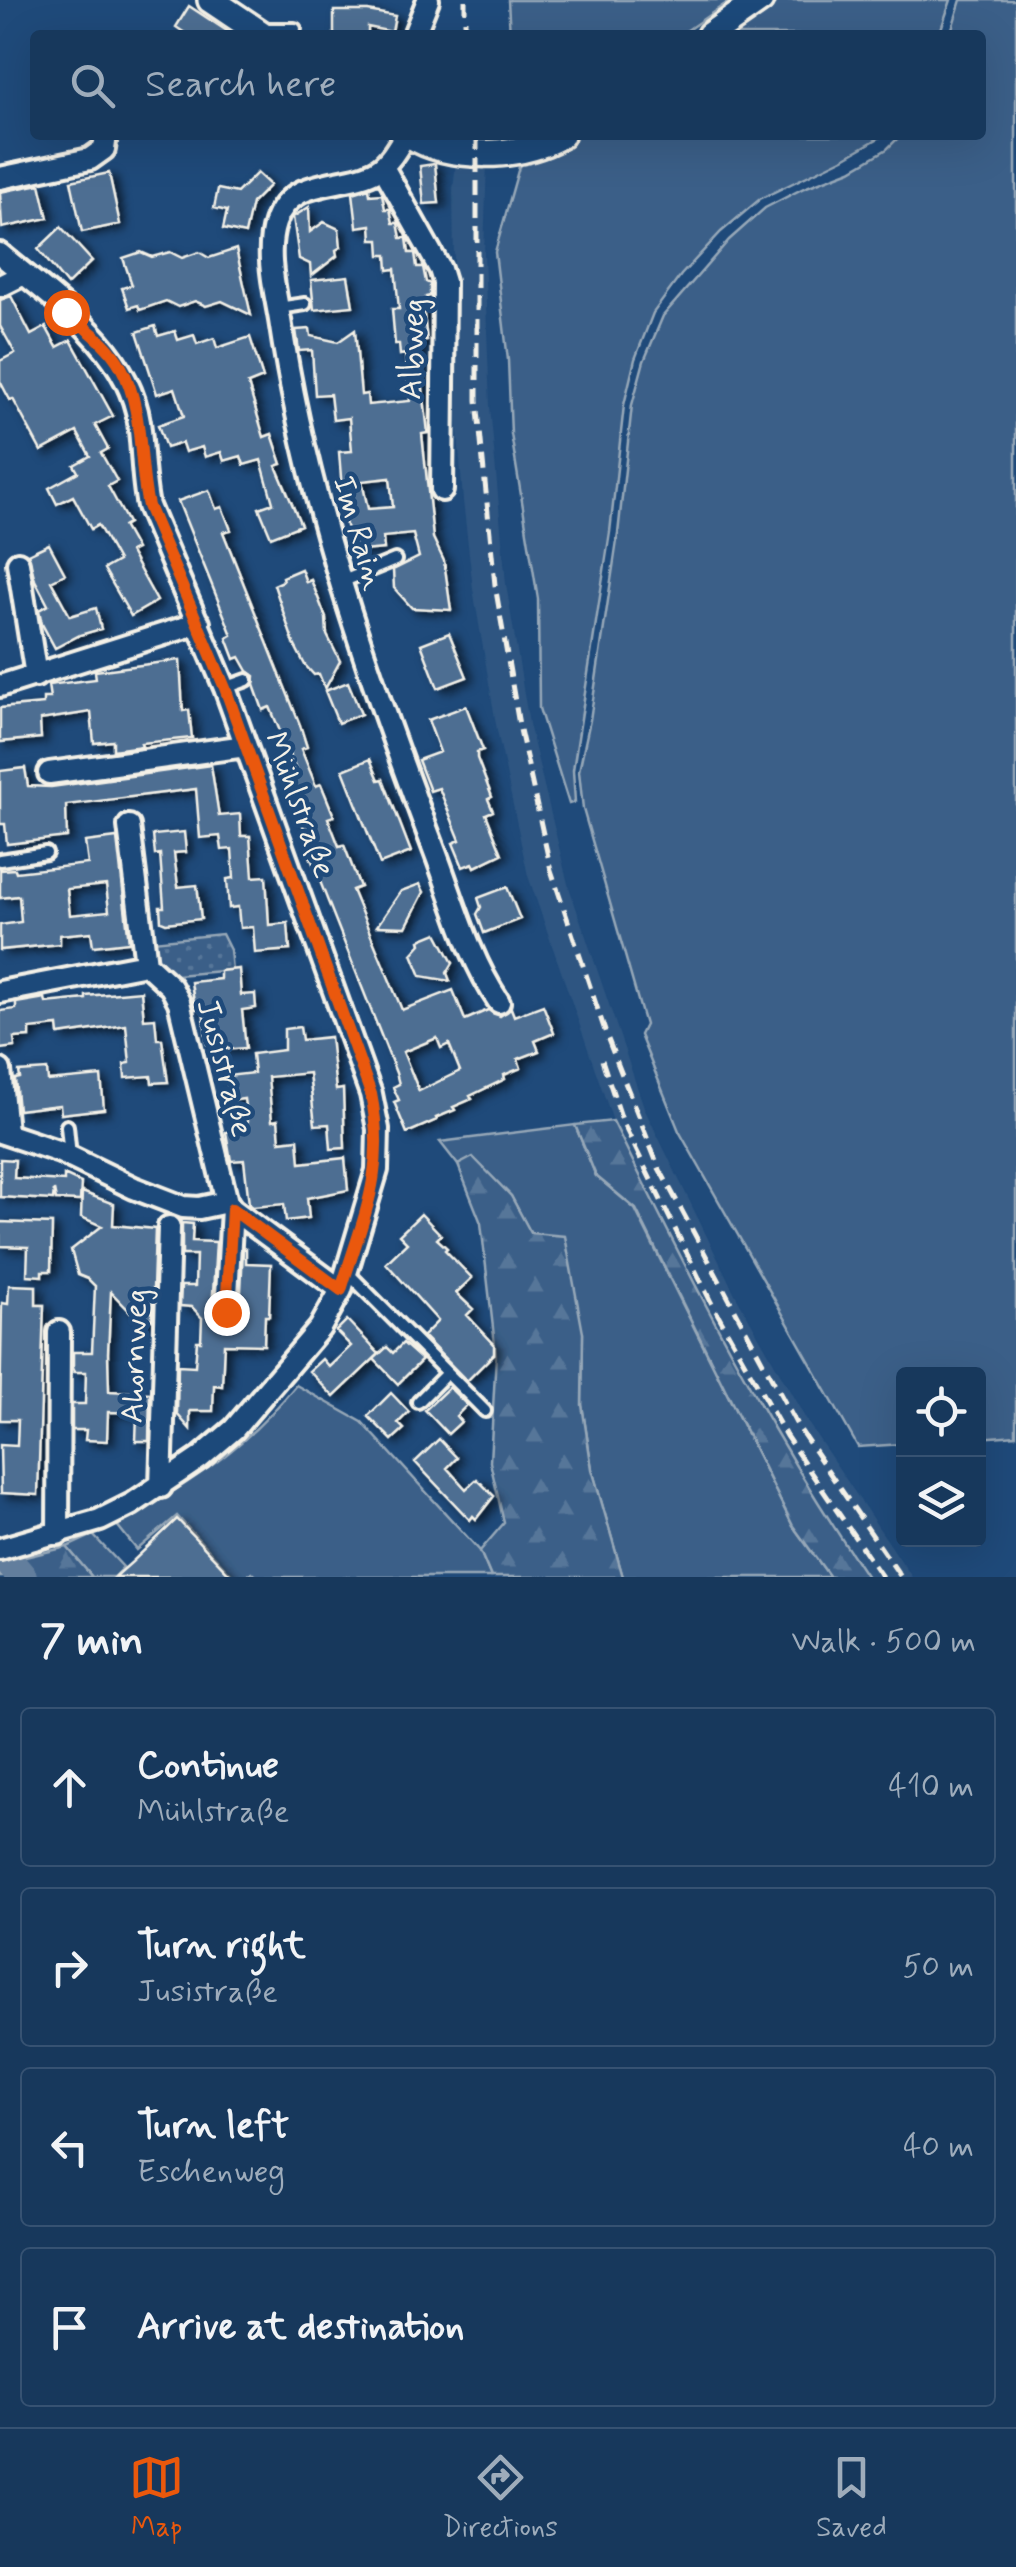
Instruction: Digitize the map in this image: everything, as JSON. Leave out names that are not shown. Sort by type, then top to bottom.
[{"type":"street","points":[[210,0],[255,30]]},
{"type":"street","points":[[416,30],[428,0]]},
{"type":"street","points":[[717,30],[760,0]]},
{"type":"street","points":[[0,178],[90,160],[104,149],[105,140]]},
{"type":"street","points":[[383,166],[404,140]]},
{"type":"street","points":[[417,140],[445,150],[492,152],[552,140]]},
{"type":"street","name":"Im Rain","points":[[383,166],[362,176],[319,184],[292,198],[283,208],[272,239],[278,308],[300,434],[373,687],[473,956],[499,1002]]},
{"type":"street","name":"Albweg","points":[[383,166],[444,282],[442,490]]},
{"type":"street","name":"Mühlstraße","points":[[0,254],[100,341],[122,368],[138,419],[148,506],[225,688],[371,1094],[378,1129],[377,1170],[344,1280],[310,1340],[234,1429],[161,1487],[100,1520],[0,1549]]},
{"type":"street","points":[[0,286],[24,274]]},
{"type":"street","points":[[18,564],[36,676]]},
{"type":"street","points":[[0,686],[199,623]]},
{"type":"street","points":[[49,772],[246,746]]},
{"type":"street","points":[[0,992],[146,964],[129,826]]},
{"type":"street","name":"Jusistraße","points":[[146,964],[171,988],[179,1002],[230,1205],[226,1312]]},
{"type":"street","points":[[0,1070],[3,1131],[184,1207],[230,1205],[344,1280]]},
{"type":"street","name":"Ahornweg","points":[[161,1487],[169,1226]]},
{"type":"street","points":[[58,1534],[59,1332]]},
{"type":"lane","points":[[283,30],[295,29]]},
{"type":"lane","points":[[278,308],[305,304]]},
{"type":"lane","points":[[340,582],[395,560]]},
{"type":"lane","points":[[225,688],[247,680]]},
{"type":"lane","points":[[0,860],[46,854]]},
{"type":"lane","points":[[67,1126],[70,1158]]},
{"type":"lane","points":[[344,1280],[485,1411]]},
{"type":"lane","points":[[418,1402],[447,1373]]},
{"type":"shaded area","points":[[456,161],[487,161],[484,254],[490,406],[506,584],[529,724],[568,884],[645,1110],[735,1294],[808,1423],[912,1577],[867,1577],[760,1409],[702,1305],[613,1121],[528,876],[497,730],[473,589],[463,501],[456,406]]},
{"type":"green space","points":[[508,0],[731,0],[687,30],[510,30]]},
{"type":"green space","points":[[772,0],[951,0],[941,30],[728,30]]},
{"type":"green space","points":[[961,0],[1016,0],[1016,1435],[986,1437],[986,1367],[896,1367],[896,1444],[858,1447],[679,1131],[640,1035],[645,1025],[583,809],[579,771],[618,534],[632,405],[644,361],[663,316],[729,240],[765,208],[851,170],[896,140],[986,140],[986,30],[952,30]]},
{"type":"green space","points":[[565,140],[875,140],[760,199],[721,232],[653,313],[635,359],[624,405],[610,532],[573,770],[575,802],[569,804],[539,708],[538,599],[511,434],[508,360],[495,252],[521,160]]},
{"type":"green space","points":[[222,934],[230,950],[232,970],[166,976],[154,956],[152,941]]},
{"type":"green space","points":[[613,1121],[732,1354],[796,1466],[867,1577],[830,1577],[793,1526],[636,1209],[596,1176],[575,1125]]},
{"type":"green space","points":[[575,1125],[596,1176],[635,1209],[793,1526],[830,1577],[623,1577],[592,1469],[582,1405],[583,1333],[511,1196],[473,1158],[458,1165],[440,1142]]},
{"type":"green space","points":[[473,1157],[511,1196],[531,1233],[565,1236],[583,1333],[582,1405],[592,1469],[623,1577],[491,1577],[480,1551],[504,1523],[490,1462],[496,1354],[481,1223],[458,1165]]},
{"type":"green space","points":[[296,1385],[362,1422],[480,1551],[491,1577],[257,1577],[252,1572],[246,1577],[234,1577],[177,1516],[137,1550],[117,1525],[235,1448]]},
{"type":"green space","points":[[93,1535],[123,1567],[114,1577],[92,1577],[67,1547]]},
{"type":"green space","points":[[67,1547],[92,1577],[0,1577],[0,1563]]},
{"type":"building","points":[[189,6],[225,30],[180,30],[176,27]]},
{"type":"building","points":[[334,11],[395,16],[392,30],[334,30]]},
{"type":"building","points":[[435,164],[439,203],[424,204],[420,166]]},
{"type":"building","points":[[109,173],[120,224],[82,232],[71,181]]},
{"type":"building","points":[[257,173],[270,185],[252,203],[245,234],[223,229],[227,211],[214,208],[218,189],[237,193]]},
{"type":"building","points":[[40,184],[48,218],[2,228],[0,192]]},
{"type":"building","points":[[369,188],[370,195],[382,194],[385,209],[390,209],[401,238],[407,238],[409,253],[415,253],[417,267],[423,267],[430,284],[430,296],[423,306],[427,341],[420,342],[419,353],[428,433],[422,434],[433,538],[444,561],[451,610],[412,608],[394,588],[393,570],[419,557],[413,534],[383,537],[384,549],[351,552],[339,452],[352,451],[349,418],[333,420],[330,394],[315,395],[312,350],[299,351],[296,330],[310,329],[311,336],[338,342],[355,330],[361,395],[367,394],[368,405],[410,401],[405,354],[400,355],[399,344],[395,344],[392,309],[399,309],[395,269],[388,270],[387,255],[380,255],[379,240],[372,240],[371,225],[357,227],[353,193]],"holes":[[[390,478],[393,507],[368,509],[362,481]]]},
{"type":"building","points":[[309,207],[310,232],[324,222],[339,229],[341,247],[336,250],[337,256],[311,276],[310,264],[299,259],[293,217]]},
{"type":"building","points":[[61,227],[92,261],[67,285],[38,249]]},
{"type":"building","points":[[236,249],[251,315],[222,301],[206,306],[195,301],[178,307],[166,301],[140,310],[138,305],[129,308],[122,288],[132,285],[123,258],[141,252],[152,257],[170,252],[182,258],[199,252],[209,258]]},
{"type":"building","points":[[348,276],[353,306],[314,310],[311,280]]},
{"type":"building","points":[[11,296],[31,335],[46,327],[57,347],[71,340],[113,416],[95,425],[108,449],[101,453],[117,481],[108,486],[128,523],[123,526],[136,549],[130,552],[157,601],[131,616],[104,569],[118,561],[98,525],[91,529],[73,496],[57,504],[49,488],[78,472],[74,465],[90,456],[77,432],[41,451],[0,381],[0,361],[15,353],[0,326],[0,300]]},
{"type":"building","points":[[155,326],[158,336],[175,331],[178,340],[194,335],[197,344],[214,338],[217,348],[250,337],[263,378],[248,384],[264,437],[272,434],[282,464],[276,466],[301,525],[271,537],[259,508],[273,503],[261,460],[244,465],[241,456],[224,461],[221,452],[205,457],[202,447],[185,452],[182,443],[166,448],[158,425],[184,416],[175,388],[157,394],[137,332]]},
{"type":"building","points":[[209,490],[216,509],[222,507],[231,530],[223,532],[300,725],[307,747],[301,749],[316,786],[321,784],[334,816],[328,818],[339,846],[344,845],[360,887],[352,890],[402,1010],[453,990],[465,1020],[488,1010],[500,1016],[511,1008],[514,1016],[543,1005],[554,1033],[535,1041],[539,1051],[518,1059],[521,1068],[504,1075],[505,1079],[470,1096],[472,1099],[437,1120],[407,1133],[394,1102],[399,1100],[393,1087],[399,1084],[396,1073],[284,781],[298,775],[270,707],[263,710],[254,685],[255,676],[240,657],[235,659],[227,638],[232,635],[178,501]],"holes":[[[437,1038],[441,1048],[449,1044],[460,1071],[419,1091],[403,1052]]]},
{"type":"building","points":[[49,544],[65,574],[51,581],[70,616],[96,608],[101,629],[55,648],[42,624],[39,610],[48,605],[28,554]]},
{"type":"building","points":[[301,569],[306,582],[311,580],[326,618],[327,635],[340,661],[325,689],[319,674],[314,675],[305,665],[294,644],[274,585]]},
{"type":"building","points":[[449,633],[467,677],[438,688],[421,644]]},
{"type":"building","points":[[180,660],[183,711],[189,710],[192,738],[113,750],[113,741],[94,743],[91,712],[40,720],[41,738],[0,742],[0,708],[43,704],[43,698],[50,698],[48,685],[96,679],[95,671]]},
{"type":"building","points":[[348,682],[361,714],[338,723],[325,691]]},
{"type":"building","points":[[466,706],[483,750],[477,752],[477,758],[492,797],[488,799],[493,811],[486,814],[502,854],[475,867],[473,863],[463,867],[453,843],[460,840],[439,788],[430,791],[418,760],[440,752],[428,720]]},
{"type":"building","points":[[370,759],[379,780],[383,779],[411,852],[380,864],[343,770]]},
{"type":"building","points":[[211,765],[219,816],[240,814],[241,836],[250,836],[253,877],[266,876],[269,925],[288,923],[290,950],[255,953],[253,927],[240,928],[238,907],[229,908],[227,879],[234,878],[232,849],[222,850],[220,836],[200,838],[196,789],[66,805],[67,837],[7,844],[5,824],[0,824],[0,771],[25,768],[28,786],[51,787]]},
{"type":"building","points":[[184,832],[186,852],[174,853],[178,887],[197,885],[201,919],[166,923],[161,921],[160,907],[164,907],[160,854],[155,855],[153,835]]},
{"type":"building","points":[[117,838],[129,942],[93,946],[91,932],[60,935],[60,944],[0,950],[0,925],[21,922],[19,896],[0,898],[0,870],[16,872],[88,864],[85,842]],"holes":[[[106,885],[109,911],[70,915],[67,889]]]},
{"type":"building","points":[[420,884],[424,892],[406,927],[377,926],[401,891]]},
{"type":"building","points":[[507,887],[520,919],[484,933],[477,914],[481,907],[478,898]]},
{"type":"building","points":[[437,933],[453,963],[447,973],[450,981],[421,976],[412,954],[420,940]]},
{"type":"building","points":[[239,969],[241,995],[255,994],[256,1008],[242,1010],[246,1048],[222,1050],[221,1043],[207,1044],[203,1008],[195,1009],[191,982],[220,979],[220,971]]},
{"type":"building","points":[[141,991],[144,1019],[155,1018],[157,1039],[162,1039],[168,1082],[152,1083],[151,1076],[125,1078],[124,1064],[130,1063],[126,1025],[59,1035],[58,1026],[30,1029],[30,1037],[14,1038],[15,1047],[0,1049],[0,1011],[16,1009],[16,1003]]},
{"type":"building","points":[[300,1027],[302,1040],[330,1037],[336,1090],[343,1089],[345,1148],[331,1149],[329,1124],[315,1125],[309,1073],[268,1077],[272,1121],[278,1120],[280,1141],[298,1139],[300,1163],[345,1158],[348,1190],[307,1198],[309,1218],[286,1221],[284,1204],[249,1204],[244,1160],[231,1161],[226,1132],[248,1129],[244,1099],[229,1101],[227,1076],[254,1073],[252,1054],[284,1050],[284,1029]]},
{"type":"building","points":[[47,1070],[48,1081],[101,1076],[104,1109],[61,1114],[60,1105],[18,1110],[15,1079],[20,1078],[19,1072]]},
{"type":"building","points":[[0,1159],[15,1160],[14,1178],[64,1181],[64,1175],[81,1183],[80,1201],[56,1200],[54,1190],[53,1200],[0,1197]]},
{"type":"building","points":[[82,1192],[114,1204],[113,1225],[155,1229],[152,1320],[148,1317],[142,1324],[111,1292],[108,1353],[109,1391],[150,1393],[149,1441],[136,1441],[137,1413],[108,1412],[107,1441],[85,1440],[86,1430],[72,1430],[72,1404],[85,1404],[86,1372],[75,1372],[73,1352],[92,1352],[95,1286],[78,1275],[71,1250],[102,1226],[81,1217]]},
{"type":"building","points":[[421,1214],[441,1235],[437,1239],[445,1250],[472,1278],[456,1293],[473,1309],[467,1315],[494,1344],[494,1354],[467,1381],[423,1336],[438,1321],[386,1263],[407,1243],[399,1235]]},
{"type":"building","points":[[0,1222],[52,1224],[51,1271],[42,1271],[42,1276],[27,1275],[28,1247],[0,1246]]},
{"type":"building","points":[[182,1223],[193,1224],[192,1241],[216,1242],[212,1311],[219,1324],[233,1324],[240,1314],[243,1248],[246,1263],[271,1264],[264,1345],[224,1344],[222,1386],[214,1385],[213,1411],[190,1411],[190,1429],[177,1414],[178,1365],[195,1366],[202,1318],[192,1307],[180,1306],[181,1286],[195,1286],[196,1255],[182,1255]]},
{"type":"building","points":[[9,1285],[36,1286],[36,1305],[44,1305],[38,1495],[1,1493],[0,1445],[17,1446],[18,1420],[0,1420],[2,1303],[8,1304]]},
{"type":"building","points":[[347,1320],[379,1354],[334,1397],[309,1371],[322,1359],[329,1367],[351,1346],[336,1331]]},
{"type":"building","points":[[403,1343],[422,1360],[398,1384],[374,1359],[387,1347],[393,1353]]},
{"type":"building","points":[[449,1387],[467,1405],[456,1416],[461,1422],[448,1434],[425,1410]]},
{"type":"building","points":[[391,1393],[409,1412],[398,1423],[404,1429],[392,1440],[368,1416]]},
{"type":"building","points":[[439,1439],[457,1458],[447,1468],[466,1489],[477,1479],[494,1496],[476,1519],[473,1516],[470,1520],[415,1462]]},
{"type":"building","points":[[177,1519],[232,1577],[115,1577],[132,1562]]},
{"type":"waterway","points":[[0,1551],[22,1577]]},
{"type":"railway","points":[[465,0],[465,30]]},
{"type":"railway","points":[[477,140],[477,400],[495,585],[519,725],[551,870],[607,1037],[659,1168],[798,1427],[901,1577]]},
{"type":"railway","points":[[602,1060],[623,1123],[711,1302],[786,1436],[882,1577]]},
{"type":"route","points":[[66,312],[100,341],[122,368],[138,419],[148,506],[225,688],[329,971],[371,1094],[378,1129],[377,1170],[341,1290],[232,1209],[226,1312]]}]
